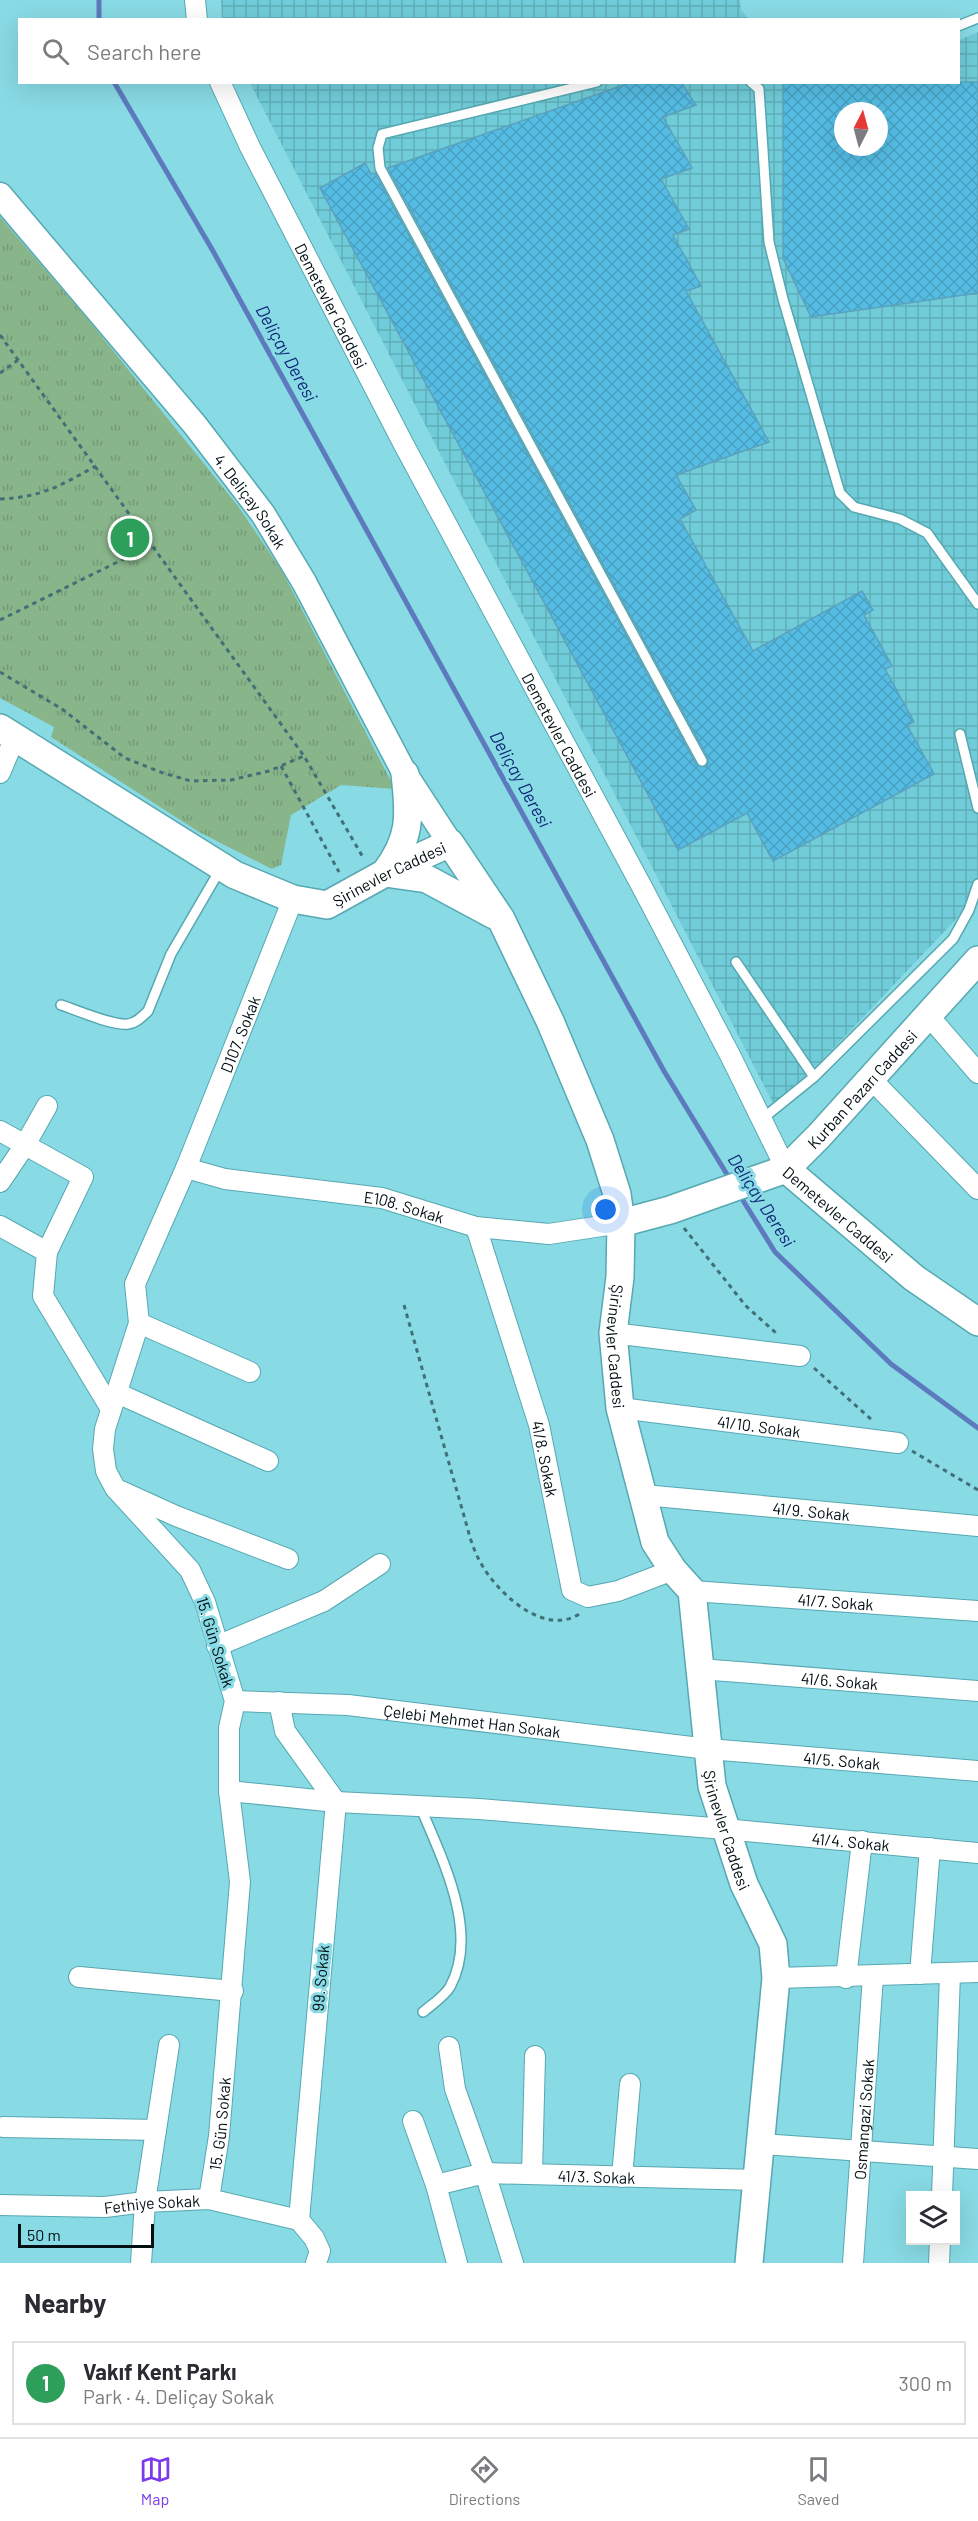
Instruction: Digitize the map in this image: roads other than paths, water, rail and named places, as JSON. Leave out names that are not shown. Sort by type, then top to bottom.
[{"type":"main road","name":"Şirinevler Caddesi","points":[[7,733],[235,875],[293,899],[327,905],[380,876],[450,843],[501,919],[550,1021],[600,1140],[617,1194],[621,1223],[620,1276],[613,1334],[620,1408],[655,1542],[673,1570],[692,1591],[712,1786],[744,1884],[773,1944],[776,1978],[749,2263]]},
{"type":"main road","points":[[380,876],[404,842],[408,807],[405,774]]},
{"type":"main road","points":[[380,876],[427,879],[501,919]]},
{"type":"main road","name":"Kurban Pazarı Caddesi","points":[[621,1223],[670,1210],[779,1171],[871,1079],[978,960]]},
{"type":"main road","name":"Demetevler Caddesi","points":[[779,1171],[914,1278],[978,1323]]},
{"type":"street","points":[[195,0],[197,18]]},
{"type":"street","name":"Demetevler Caddesi","points":[[221,84],[256,158],[404,445],[642,887],[762,1119],[779,1171]]},
{"type":"street","name":"4. Deliçay Sokak","points":[[0,195],[195,425],[263,514],[304,582],[405,774],[450,843]]},
{"type":"street","points":[[0,773],[7,733]]},
{"type":"street","name":"D107. Sokak","points":[[186,1168],[293,899]]},
{"type":"street","points":[[928,1015],[978,1073]]},
{"type":"street","points":[[871,1079],[978,1189]]},
{"type":"street","points":[[0,1182],[25,1145],[47,1106]]},
{"type":"street","points":[[0,1131],[83,1177],[46,1252],[43,1296],[114,1401],[268,1461]]},
{"type":"street","name":"E108. Sokak","points":[[186,1168],[225,1179],[382,1198],[476,1227],[549,1234],[621,1223]]},
{"type":"street","name":"15. Gün Sokak","points":[[186,1168],[135,1284],[139,1323],[105,1429],[103,1449],[106,1471],[115,1488],[190,1570],[205,1602],[235,1701],[229,1728],[229,1791],[240,1882],[219,2136],[208,2199]]},
{"type":"street","points":[[0,1226],[46,1252]]},
{"type":"street","name":"41/8. Sokak","points":[[476,1227],[539,1425],[572,1590],[588,1597],[618,1591],[673,1570]]},
{"type":"street","points":[[139,1323],[250,1372]]},
{"type":"street","points":[[613,1334],[800,1356]]},
{"type":"street","name":"41/10. Sokak","points":[[620,1408],[898,1443]]},
{"type":"street","points":[[115,1488],[176,1516],[288,1558]]},
{"type":"street","name":"41/9. Sokak","points":[[644,1495],[978,1526]]},
{"type":"street","points":[[218,1646],[324,1601],[380,1564]]},
{"type":"street","name":"41/7. Sokak","points":[[692,1591],[978,1611]]},
{"type":"street","name":"41/6. Sokak","points":[[700,1669],[978,1691]]},
{"type":"street","name":"Çelebi Mehmet Han Sokak","points":[[235,1701],[348,1705],[708,1749]]},
{"type":"street","points":[[279,1702],[285,1731],[336,1802]]},
{"type":"street","name":"41/5. Sokak","points":[[708,1749],[978,1771]]},
{"type":"street","name":"41/4. Sokak","points":[[229,1791],[336,1802],[420,1806],[725,1829],[978,1853]]},
{"type":"street","name":"99. Sokak","points":[[299,2220],[336,1802]]},
{"type":"street","points":[[846,1978],[862,1841]]},
{"type":"street","points":[[920,1974],[930,1848]]},
{"type":"street","points":[[776,1978],[846,1978],[978,1972]]},
{"type":"street","points":[[942,2191],[950,1974]]},
{"type":"street","name":"Osmangazi Sokak","points":[[853,2263],[873,1976]]},
{"type":"street","points":[[79,1977],[232,1991]]},
{"type":"street","points":[[141,2263],[145,2202],[170,2045]]},
{"type":"street","points":[[449,2047],[455,2089],[485,2173],[513,2263]]},
{"type":"street","points":[[532,2174],[536,2056]]},
{"type":"street","points":[[622,2177],[630,2084]]},
{"type":"street","points":[[413,2121],[436,2185],[457,2263]]},
{"type":"street","points":[[3,2127],[156,2130]]},
{"type":"street","points":[[761,2144],[861,2149],[978,2159]]},
{"type":"street","name":"41/3. Sokak","points":[[436,2185],[485,2173],[757,2180]]},
{"type":"street","name":"Fethiye Sokak","points":[[0,2205],[105,2207],[145,2202],[208,2199],[299,2220]]},
{"type":"street","points":[[299,2220],[314,2238],[320,2251],[316,2263]]},
{"type":"street","points":[[939,2263],[940,2245]]},
{"type":"lane","points":[[960,25],[978,18]]},
{"type":"lane","points":[[589,84],[382,134],[378,148],[380,168],[702,761]]},
{"type":"lane","points":[[753,84],[759,89],[769,242],[783,299],[840,494],[854,507],[900,519],[927,534],[978,604]]},
{"type":"lane","points":[[960,734],[978,808]]},
{"type":"lane","points":[[61,1005],[121,1024],[136,1022],[142,1017],[148,1011],[171,954],[222,867]]},
{"type":"lane","points":[[762,1119],[814,1077],[953,939],[969,910],[978,884]]},
{"type":"lane","points":[[736,962],[814,1077]]},
{"type":"lane","points":[[420,1806],[453,1887],[462,1954],[449,1989],[423,2012]]},
{"type":"waterway","name":"Deliçay Deresi","points":[[99,0],[99,18]]},
{"type":"waterway","name":"Deliçay Deresi","points":[[115,84],[213,251],[664,1071],[731,1181]]},
{"type":"waterway","name":"Deliçay Deresi","points":[[739,1194],[775,1252],[891,1364],[978,1428]]},
{"type":"place","name":"Vakıf Kent Parkı","points":[[130,538]]}]
